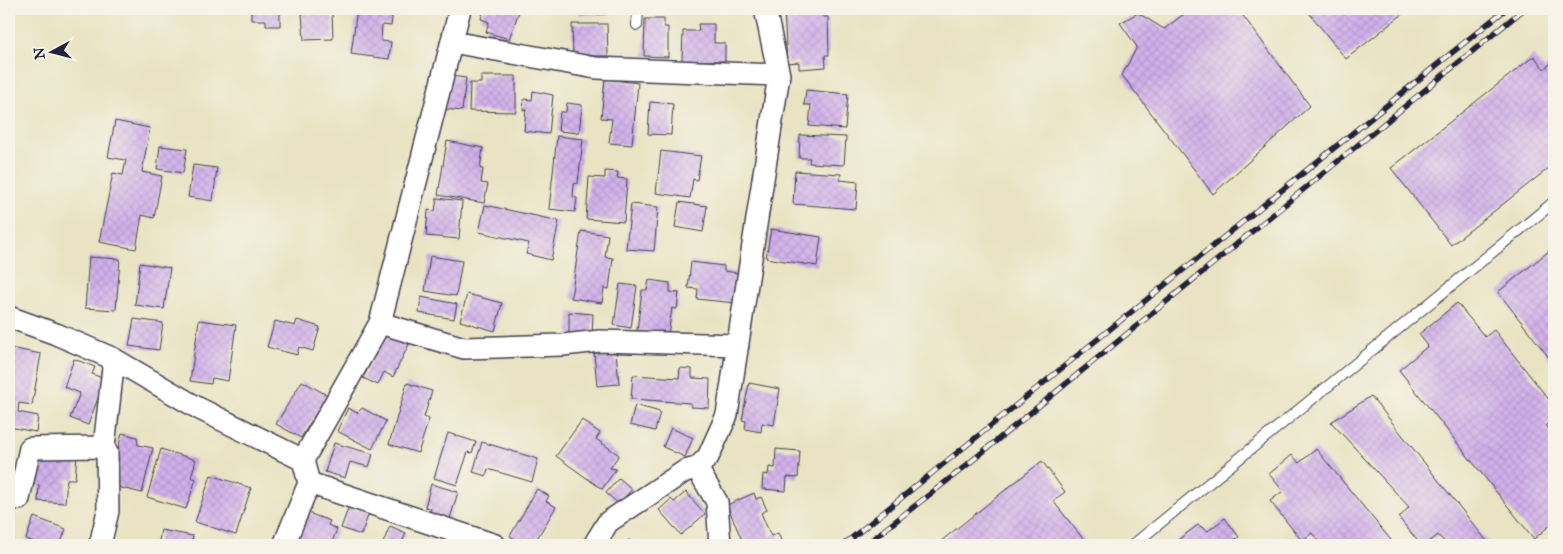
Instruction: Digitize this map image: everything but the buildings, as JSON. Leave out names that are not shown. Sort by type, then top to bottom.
[{"type":"street","points":[[284,545],[309,483],[303,460],[380,324],[460,9]]},
{"type":"street","points":[[594,545],[608,522],[685,471],[697,468],[708,457],[727,415],[778,76],[765,9]]},
{"type":"street","points":[[452,42],[596,68],[778,76]]},
{"type":"street","points":[[9,317],[56,334],[114,359],[198,408],[303,460]]},
{"type":"street","points":[[380,324],[464,348],[563,345],[600,341],[738,345]]},
{"type":"street","points":[[100,545],[108,511],[107,452],[104,447],[114,359]]},
{"type":"street","points":[[9,497],[20,499],[30,448],[104,447]]},
{"type":"street","points":[[697,468],[717,502],[720,545]]},
{"type":"street","points":[[309,483],[495,545]]},
{"type":"lane","points":[[637,25],[638,9]]},
{"type":"lane","points":[[759,9],[765,9]]},
{"type":"lane","points":[[1133,545],[1554,202]]},
{"type":"railway","points":[[843,545],[1506,9]]},
{"type":"railway","points":[[865,545],[957,473],[1524,9]]}]
